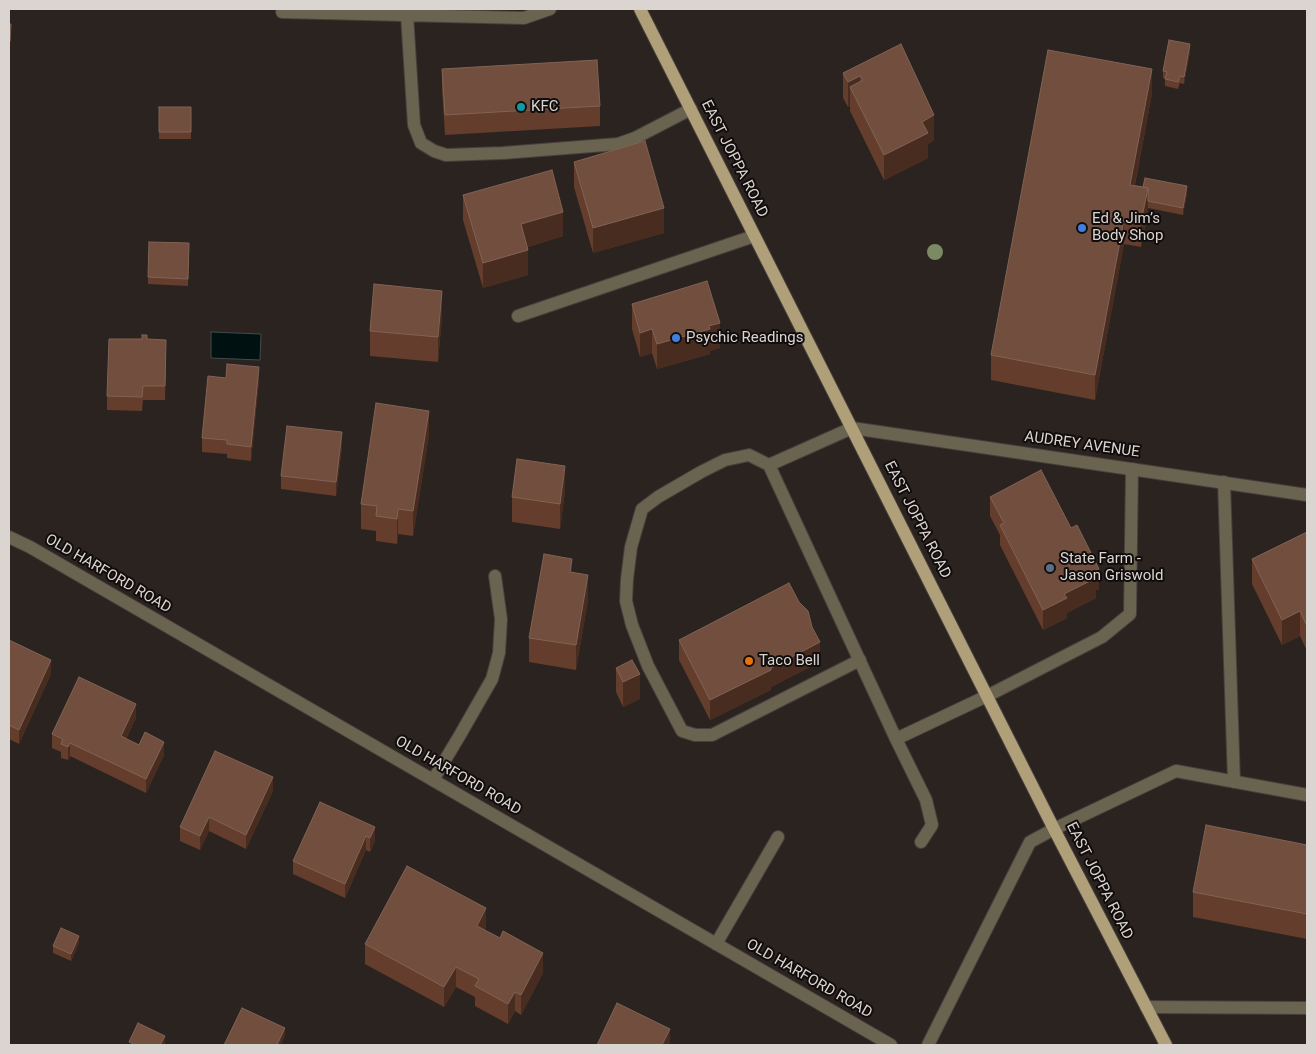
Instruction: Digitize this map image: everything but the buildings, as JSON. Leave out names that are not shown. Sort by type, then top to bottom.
[{"type":"main road","name":"EAST JOPPA ROAD","points":[[640,9],[1054,829],[1166,1045]]},
{"type":"street","points":[[282,12],[524,18],[550,9]]},
{"type":"street","points":[[407,16],[414,125],[421,143],[434,151],[446,155],[503,153],[618,144],[635,138],[691,109]]},
{"type":"street","points":[[518,316],[754,236]]},
{"type":"street","points":[[769,465],[852,428]]},
{"type":"street","name":"AUDREY AVENUE","points":[[852,428],[1307,494]]},
{"type":"street","points":[[860,660],[712,735],[695,735],[682,732],[648,666],[632,625],[626,601],[631,547],[642,509],[658,497],[725,460],[749,455],[769,465],[926,800],[932,825],[921,842]]},
{"type":"street","points":[[896,739],[987,696],[1102,637],[1130,614],[1132,469]]},
{"type":"street","points":[[1224,482],[1234,782]]},
{"type":"street","name":"OLD HARFORD ROAD","points":[[9,537],[30,547],[891,1045]]},
{"type":"street","points":[[432,780],[492,679],[499,653],[501,619],[495,576]]},
{"type":"street","points":[[928,1045],[1030,842],[1176,771],[1307,796]]},
{"type":"street","points":[[716,944],[778,836]]},
{"type":"street","points":[[1146,1007],[1307,1008]]},
{"type":"shaded area","points":[[211,332],[261,334],[260,360],[211,358]]},
{"type":"place","name":"KFC","points":[[521,107]]},
{"type":"place","name":"Ed & Jim’s Body Shop","points":[[1082,228]]},
{"type":"place","name":"Psychic Readings","points":[[676,338]]},
{"type":"place","name":"State Farm - Jason Griswold","points":[[1050,568]]},
{"type":"place","name":"Taco Bell","points":[[749,661]]}]
